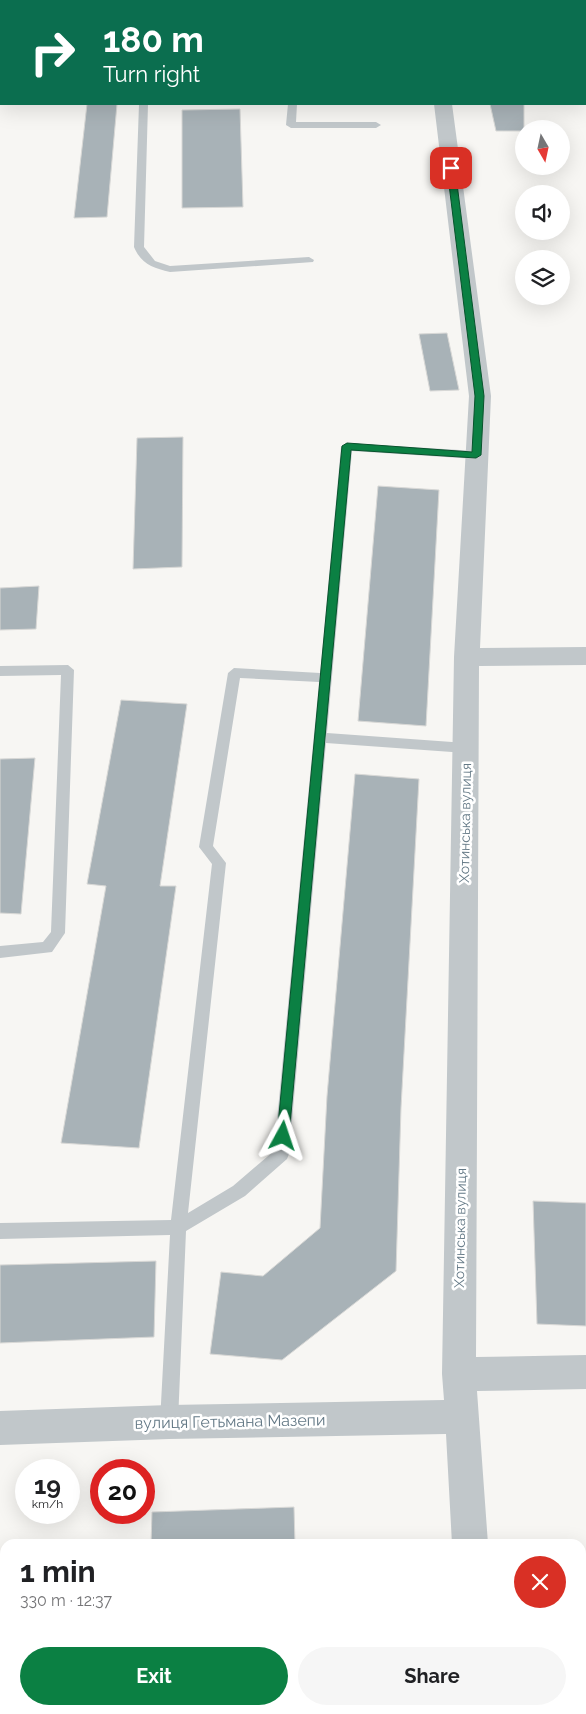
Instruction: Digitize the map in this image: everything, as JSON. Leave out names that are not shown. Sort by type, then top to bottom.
[{"type":"street","name":"Хотинська вулиця","points":[[443,105],[480,396],[467,657],[459,1374],[460,1417],[470,1539]]},
{"type":"street","points":[[467,657],[586,656]]},
{"type":"street","points":[[459,1374],[586,1372]]},
{"type":"street","name":"вулиця Гетьмана Мазепи","points":[[0,1428],[169,1422],[460,1417]]},
{"type":"lane","points":[[143,105],[139,247],[143,258],[154,265],[170,269],[309,260]]},
{"type":"lane","points":[[292,105],[292,125],[376,125]]},
{"type":"lane","points":[[0,1231],[178,1227],[239,1191],[281,1154],[347,446],[476,455]]},
{"type":"lane","points":[[0,672],[68,670],[58,933],[47,948],[0,952]]},
{"type":"lane","points":[[169,1422],[178,1227],[218,863],[206,847],[234,673],[326,678]]},
{"type":"lane","points":[[320,738],[466,748]]},
{"type":"building","points":[[87,105],[117,105],[107,217],[74,218]]},
{"type":"building","points":[[490,105],[524,105],[524,120],[515,120],[515,131],[496,131]]},
{"type":"building","points":[[240,109],[243,207],[182,208],[182,110]]},
{"type":"building","points":[[447,333],[459,390],[430,391],[419,334]]},
{"type":"building","points":[[183,437],[182,567],[133,569],[137,438]]},
{"type":"building","points":[[378,486],[439,490],[426,726],[358,721]]},
{"type":"building","points":[[39,586],[36,629],[0,630],[0,588]]},
{"type":"building","points":[[121,700],[187,704],[160,886],[176,886],[139,1148],[61,1143],[106,886],[87,884]]},
{"type":"building","points":[[35,758],[21,914],[0,913],[0,759]]},
{"type":"building","points":[[355,774],[419,779],[401,1108],[396,1271],[282,1360],[210,1354],[221,1272],[263,1276],[320,1228],[327,1096]]},
{"type":"building","points":[[533,1201],[586,1203],[586,1326],[537,1324]]},
{"type":"building","points":[[156,1261],[154,1337],[0,1343],[0,1265]]},
{"type":"building","points":[[294,1507],[295,1539],[151,1539],[152,1524],[155,1524],[155,1512]]},
{"type":"route","points":[[283,1136],[347,446],[476,455],[480,396],[451,168]]}]
